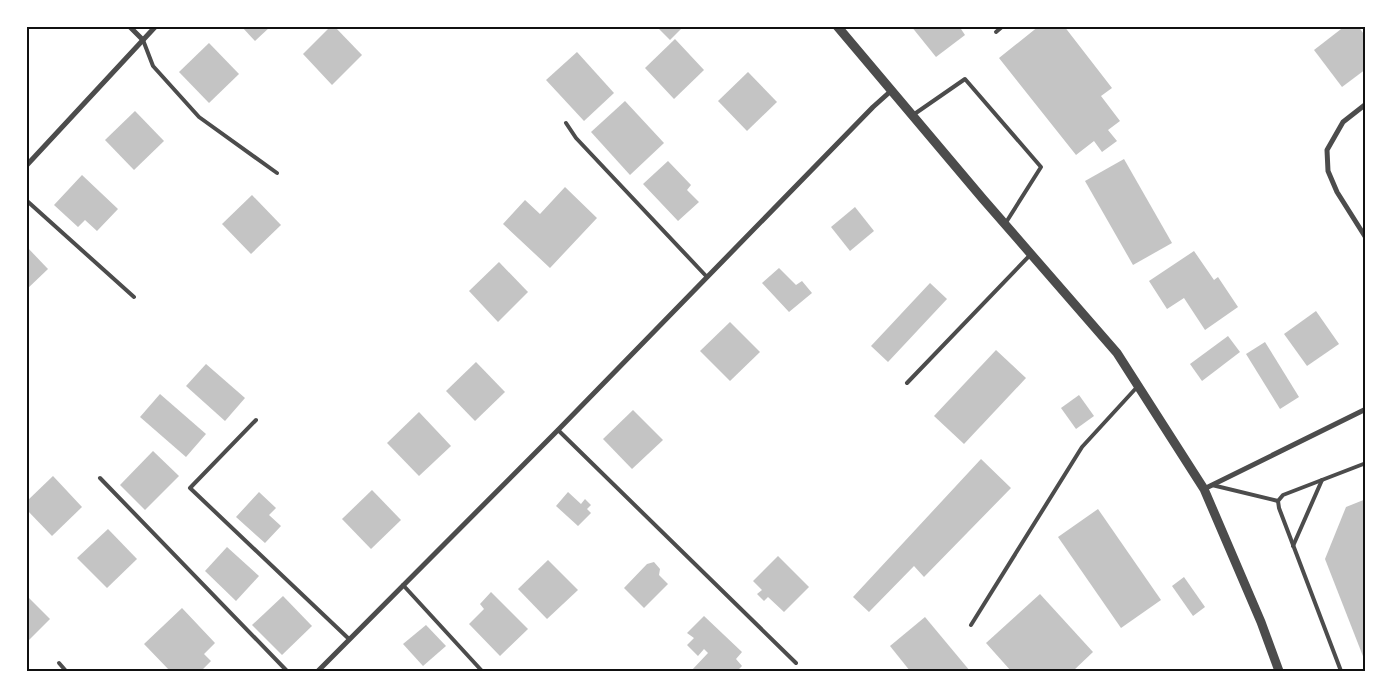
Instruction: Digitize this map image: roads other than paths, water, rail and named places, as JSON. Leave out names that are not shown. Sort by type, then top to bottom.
[{"type":"street","points":[[130,26],[143,40]]},
{"type":"street","points":[[26,166],[156,26]]},
{"type":"street","points":[[837,26],[1117,353],[1208,487],[1279,671]]},
{"type":"street","points":[[318,671],[558,430],[873,107],[892,90]]},
{"type":"street","points":[[1366,104],[1343,122],[1327,150],[1328,171],[1337,192],[1366,238]]},
{"type":"street","points":[[1208,487],[1366,409]]},
{"type":"lane","points":[[996,32],[1003,26]]},
{"type":"lane","points":[[143,40],[153,66],[199,117],[277,173]]},
{"type":"lane","points":[[913,115],[965,79],[1042,167],[1005,224]]},
{"type":"lane","points":[[566,123],[576,138],[707,277]]},
{"type":"lane","points":[[26,200],[134,297]]},
{"type":"lane","points":[[907,383],[1031,254]]},
{"type":"lane","points":[[971,625],[1082,447],[1138,386]]},
{"type":"lane","points":[[256,420],[190,488],[349,640]]},
{"type":"lane","points":[[558,430],[796,663]]},
{"type":"lane","points":[[1341,671],[1278,502],[1283,495],[1366,463]]},
{"type":"lane","points":[[100,478],[287,671]]},
{"type":"lane","points":[[1293,546],[1322,480]]},
{"type":"lane","points":[[1208,487],[1278,502]]},
{"type":"lane","points":[[403,585],[482,671]]},
{"type":"lane","points":[[59,663],[66,671]]}]
